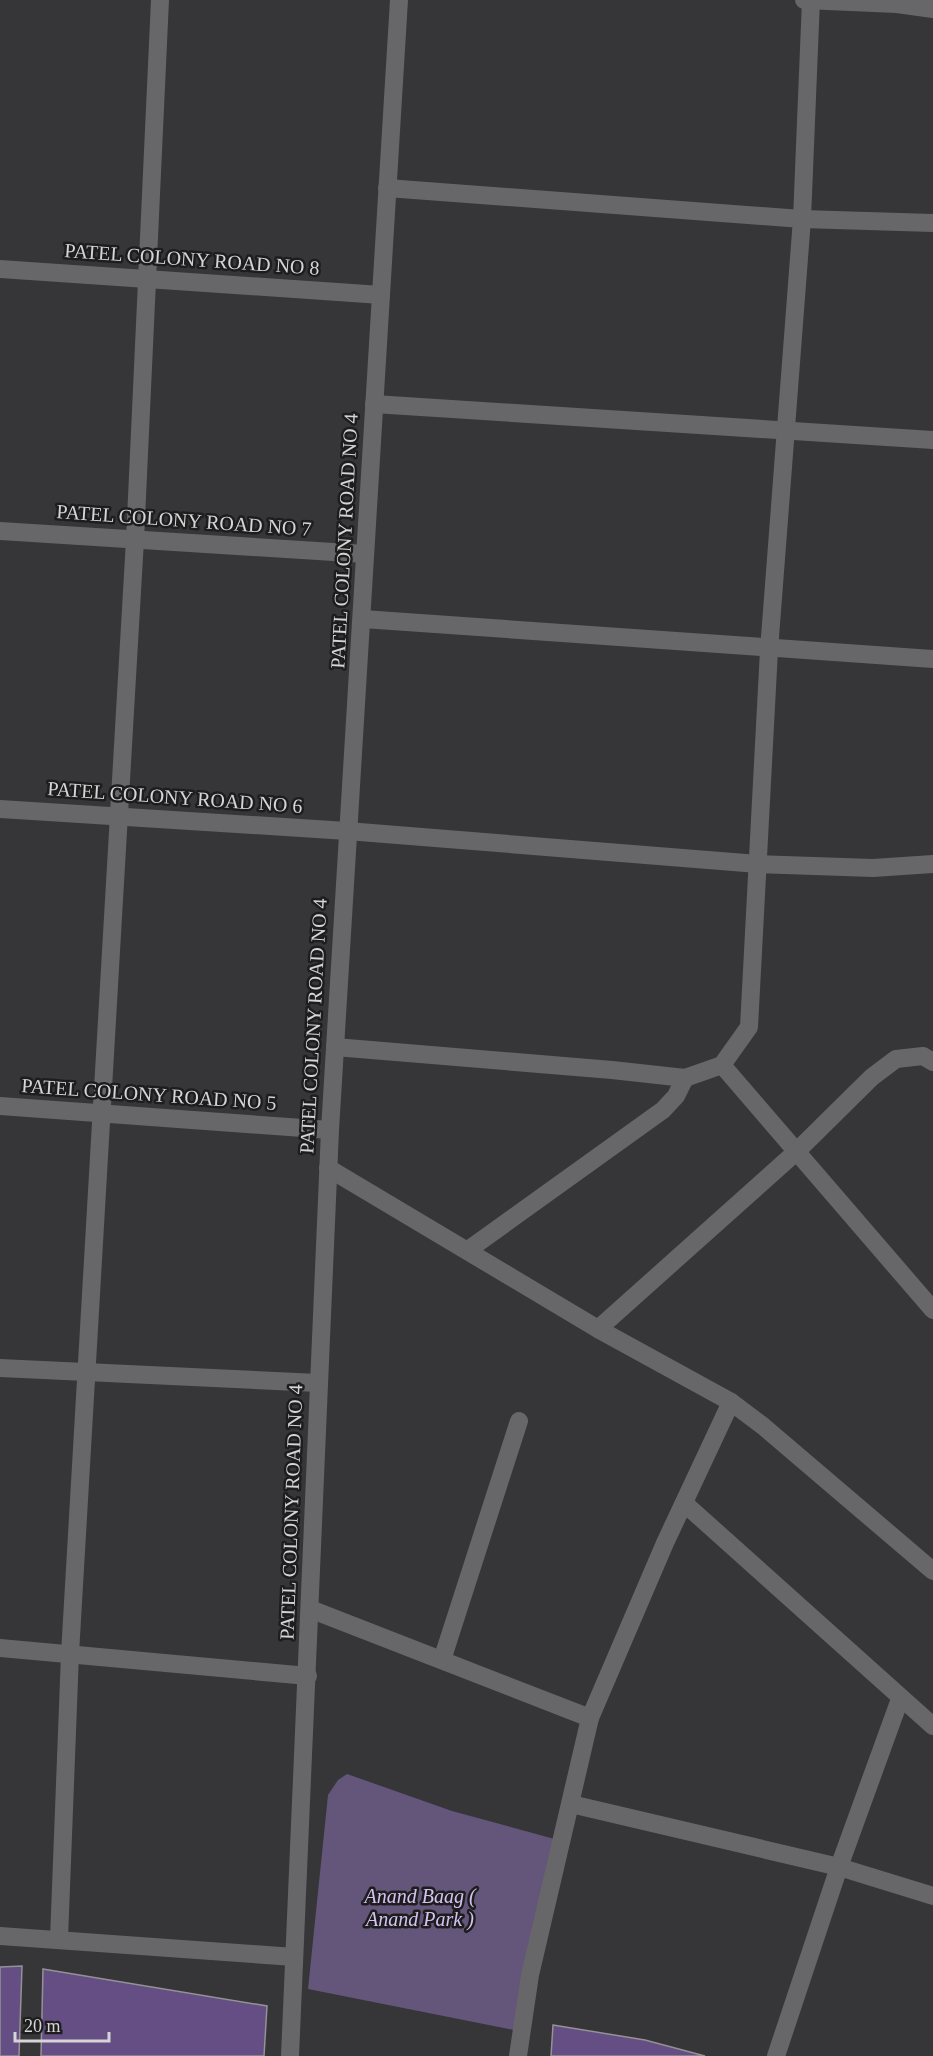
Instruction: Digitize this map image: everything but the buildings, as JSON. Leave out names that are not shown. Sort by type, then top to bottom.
[{"type":"street","points":[[58,1939],[70,1654],[135,540],[160,0]]},
{"type":"street","name":"PATEL COLONY ROAD NO 4","points":[[290,2056],[330,1130],[399,0]]},
{"type":"street","points":[[804,0],[933,9]]},
{"type":"street","points":[[335,1047],[685,1078],[722,1065],[749,1027],[769,650],[802,219],[811,0]]},
{"type":"street","points":[[387,188],[802,219],[933,223]]},
{"type":"street","name":"PATEL COLONY ROAD NO 8","points":[[0,269],[381,295]]},
{"type":"street","points":[[374,404],[933,440]]},
{"type":"street","name":"PATEL COLONY ROAD NO 7","points":[[0,531],[365,554]]},
{"type":"street","points":[[363,619],[769,650],[933,659]]},
{"type":"street","name":"PATEL COLONY ROAD NO 6","points":[[0,809],[347,831],[759,864],[873,868],[933,864]]},
{"type":"street","points":[[598,1329],[796,1152],[872,1077],[896,1059],[923,1056],[933,1062]]},
{"type":"street","points":[[722,1065],[933,1310]]},
{"type":"street","points":[[468,1250],[663,1110],[676,1096],[685,1078]]},
{"type":"street","name":"PATEL COLONY ROAD NO 5","points":[[0,1106],[330,1130]]},
{"type":"street","points":[[328,1168],[598,1329],[731,1402],[763,1426],[933,1571]]},
{"type":"street","points":[[0,1368],[318,1383]]},
{"type":"street","points":[[518,2056],[531,1975],[590,1718],[731,1402]]},
{"type":"street","points":[[442,1660],[519,1421]]},
{"type":"street","points":[[684,1503],[900,1699],[933,1726]]},
{"type":"street","points":[[310,1609],[590,1718]]},
{"type":"street","points":[[0,1648],[308,1676]]},
{"type":"street","points":[[776,2056],[839,1867],[900,1699]]},
{"type":"street","points":[[571,1804],[839,1867],[933,1896]]},
{"type":"street","points":[[0,1936],[294,1958]]},
{"type":"green space","name":"Anand Baag ( Anand Park )","points":[[347,1774],[452,1811],[558,1840],[519,2031],[308,1989],[328,1795],[338,1780]]}]
